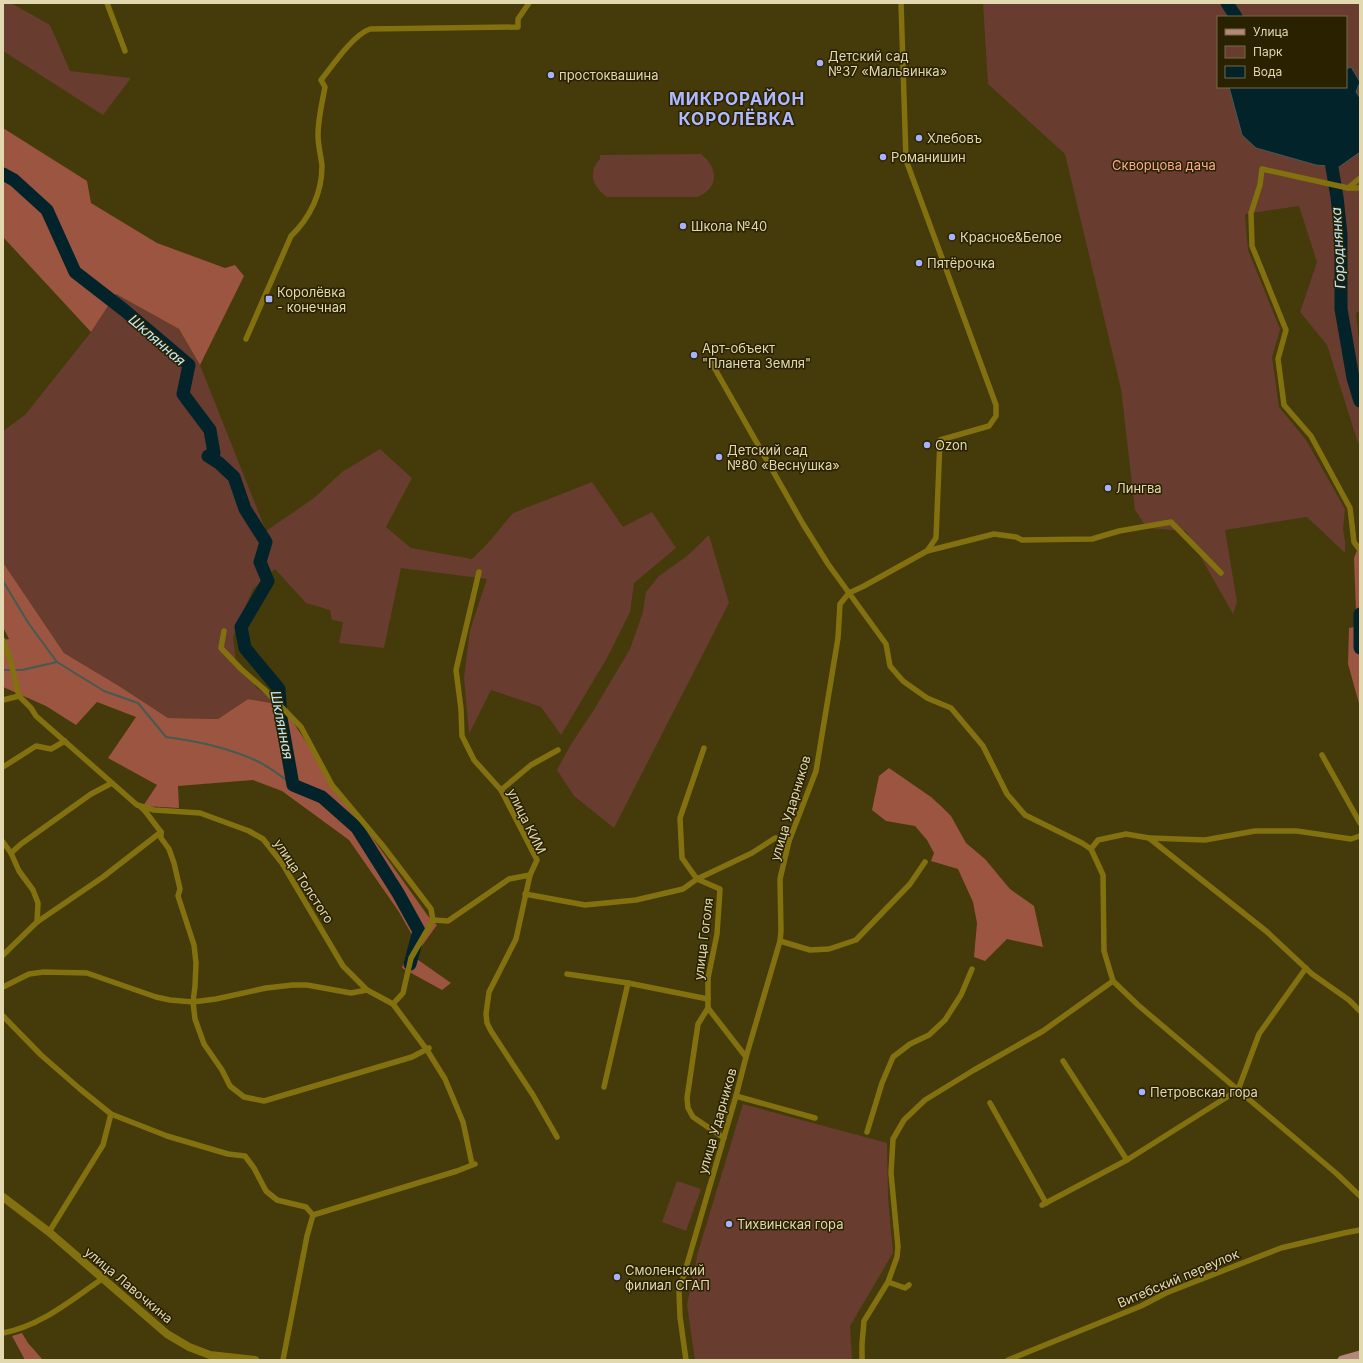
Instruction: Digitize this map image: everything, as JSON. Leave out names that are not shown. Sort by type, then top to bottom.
[{"type":"main road","name":"улица Лавочкина","points":[[3,1197],[49,1232],[167,1334],[209,1358],[255,1360]]},
{"type":"main road","points":[[1342,1360],[1360,1355]]},
{"type":"street","points":[[107,3],[125,51]]},
{"type":"street","points":[[246,339],[291,236],[300,228],[318,196],[321,182],[322,164],[318,128],[325,87],[320,80],[350,44],[363,31],[370,29],[518,27],[518,19],[529,3]]},
{"type":"street","points":[[901,3],[906,160],[996,405],[996,416],[989,426],[940,440],[936,538],[927,551]]},
{"type":"street","points":[[1360,188],[1348,188],[1262,169],[1260,185],[1251,213],[1252,246],[1286,330],[1278,359],[1284,405],[1311,436],[1350,508],[1354,542],[1360,550]]},
{"type":"street","points":[[1348,188],[1360,178]]},
{"type":"street","points":[[711,362],[803,524],[828,564],[886,644],[890,666],[903,681],[927,698],[951,708],[983,746],[1007,794],[1025,815],[1092,849],[1103,875],[1104,951],[1113,981],[1138,1005],[1337,1174],[1360,1196]]},
{"type":"street","points":[[849,593],[927,551],[994,534],[1016,537],[1022,540],[1092,539],[1119,531],[1171,522],[1221,573]]},
{"type":"street","name":"улица КИМ","points":[[479,572],[456,670],[461,709],[462,736],[474,760],[501,790],[537,860],[530,875],[516,939],[489,992],[486,1014],[487,1023],[533,1095],[557,1137]]},
{"type":"street","name":"улица Ударников","points":[[686,1360],[680,1317],[679,1292],[780,941],[782,930],[780,880],[789,841],[816,771],[838,638],[840,604],[849,593]]},
{"type":"street","points":[[224,631],[221,648],[302,727],[332,785],[383,846],[431,909],[432,920],[411,958],[403,993],[393,1004]]},
{"type":"street","name":"улица Толстого","points":[[3,640],[12,665],[19,696],[31,708],[36,716],[137,805],[154,810],[200,813],[249,830],[263,839],[282,863],[343,966],[367,990],[393,1004],[428,1049],[445,1079],[463,1122],[473,1164],[457,1171],[313,1214]]},
{"type":"street","points":[[3,700],[19,696]]},
{"type":"street","points":[[3,767],[36,746],[51,750],[65,741]]},
{"type":"street","points":[[697,880],[682,858],[680,818],[704,748]]},
{"type":"street","points":[[501,790],[531,765],[558,750]]},
{"type":"street","points":[[1322,755],[1360,823]]},
{"type":"street","points":[[11,853],[21,844],[90,794],[112,783]]},
{"type":"street","points":[[137,805],[145,811],[160,832],[161,838],[169,850],[174,863],[180,889],[178,896],[194,945],[196,963],[195,986],[192,1002],[195,1019],[204,1044],[222,1070],[230,1086],[244,1096],[264,1101],[412,1057],[428,1049]]},
{"type":"street","points":[[1092,849],[1098,840],[1126,834],[1149,838],[1205,840],[1255,831],[1297,831],[1351,839],[1360,836]]},
{"type":"street","points":[[3,955],[37,922],[103,877],[160,832]]},
{"type":"street","points":[[525,894],[585,905],[636,900],[683,889],[697,880],[752,853],[775,838],[789,841]]},
{"type":"street","points":[[1149,838],[1266,931],[1312,974],[1349,1000],[1360,1012]]},
{"type":"street","points":[[3,842],[11,853],[19,871],[33,890],[38,903],[37,922]]},
{"type":"street","points":[[780,941],[810,950],[829,949],[856,940],[910,884],[925,862]]},
{"type":"street","points":[[432,920],[448,921],[509,879],[530,875]]},
{"type":"street","name":"улица Гоголя","points":[[697,880],[720,889],[717,934],[708,978],[708,1008]]},
{"type":"street","points":[[990,1103],[1044,1204],[1127,1160],[1238,1090],[1259,1034],[1306,968]]},
{"type":"street","points":[[866,1132],[882,1083],[893,1057],[910,1044],[929,1035],[945,1020],[961,995],[972,969]]},
{"type":"street","points":[[3,987],[29,974],[44,972],[87,973],[156,997],[192,1002],[216,1000],[238,996],[266,988],[292,985],[307,985],[351,993],[367,990]]},
{"type":"street","points":[[568,974],[628,983],[708,999]]},
{"type":"street","points":[[862,1360],[864,1321],[888,1282],[898,1257],[892,1173],[893,1139],[904,1120],[925,1100],[1043,1031],[1113,981]]},
{"type":"street","points":[[604,1087],[628,983]]},
{"type":"street","points":[[724,1138],[693,1117],[688,1108],[687,1098],[698,1024],[708,1008],[746,1057]]},
{"type":"street","points":[[3,1016],[52,1065],[111,1114],[167,1136],[228,1154],[245,1156],[254,1168],[266,1192],[277,1200],[306,1207],[313,1214],[307,1236],[283,1360]]},
{"type":"street","points":[[1063,1061],[1127,1160]]},
{"type":"street","points":[[736,1096],[815,1118]]},
{"type":"street","points":[[49,1232],[103,1145],[111,1114]]},
{"type":"street","name":"Витебский переулок","points":[[1008,1360],[1141,1306],[1166,1293],[1281,1248],[1344,1232],[1360,1230]]},
{"type":"street","points":[[3,1333],[17,1330],[32,1324],[64,1305],[102,1279]]},
{"type":"street","points":[[888,1282],[905,1288],[909,1285]]},
{"type":"green space","points":[[3,3],[11,3],[50,25],[70,71],[131,78],[103,115],[3,51]]},
{"type":"green space","name":"Скворцова дача","points":[[983,3],[1360,3],[1360,311],[1356,313],[1360,350],[1360,444],[1358,443],[1327,345],[1300,312],[1317,262],[1299,206],[1245,214],[1248,250],[1280,329],[1272,357],[1279,407],[1306,440],[1345,509],[1343,529],[1345,553],[1307,517],[1225,530],[1237,602],[1233,614],[1186,531],[1147,528],[1135,510],[1121,389],[1065,154],[988,84]]},
{"type":"green space","points":[[701,154],[711,166],[714,178],[713,184],[709,189],[697,197],[607,197],[598,189],[593,180],[594,169],[600,159],[600,155]]},
{"type":"green space","points":[[116,294],[179,329],[200,365],[266,531],[314,498],[342,472],[380,449],[412,478],[386,527],[411,548],[472,559],[488,543],[513,513],[592,482],[623,527],[652,512],[676,548],[634,583],[630,612],[607,658],[561,735],[541,707],[491,690],[469,734],[464,677],[470,630],[487,579],[401,568],[384,648],[339,643],[343,622],[332,620],[330,610],[306,603],[275,569],[253,589],[233,637],[236,663],[257,688],[282,705],[248,699],[218,719],[168,718],[64,653],[4,564],[3,431],[25,415],[91,332]]},
{"type":"green space","points":[[709,535],[729,603],[614,828],[574,796],[557,770],[570,746],[595,708],[630,649],[643,612],[646,592],[659,576],[687,556]]},
{"type":"green space","points":[[743,1104],[887,1143],[888,1197],[893,1253],[850,1326],[852,1360],[695,1360],[687,1305],[698,1252]]},
{"type":"green space","points":[[677,1181],[701,1189],[686,1231],[662,1222]]},
{"type":"shaded area","points":[[3,128],[87,181],[91,203],[157,243],[225,268],[235,265],[244,276],[200,365],[179,329],[116,294],[91,332],[3,237]]},
{"type":"shaded area","points":[[3,519],[4,564],[64,653],[168,718],[218,719],[248,699],[282,705],[325,771],[428,916],[437,925],[414,957],[451,983],[442,990],[402,968],[412,935],[399,912],[349,840],[282,791],[253,780],[178,786],[179,808],[143,806],[157,785],[108,758],[136,717],[97,702],[76,725],[46,706],[3,687],[3,640],[9,639],[3,627]]},
{"type":"shaded area","points":[[1360,543],[1360,707],[1348,664],[1349,628],[1354,627],[1356,612],[1354,558]]},
{"type":"shaded area","points":[[889,768],[931,797],[941,806],[951,816],[966,843],[985,859],[1010,889],[1034,906],[1043,947],[1007,939],[985,961],[974,957],[977,923],[973,902],[958,869],[931,861],[934,853],[927,840],[915,826],[886,821],[872,810],[879,776]]},
{"type":"shaded area","points":[[22,1333],[28,1343],[43,1360],[25,1360],[12,1336]]},
{"type":"water","points":[[1351,67],[1360,82],[1356,92],[1360,98],[1360,152],[1339,167],[1316,165],[1256,148],[1242,135],[1229,88],[1347,88],[1347,69]]},
{"type":"waterway","name":"Городнянка","points":[[1227,3],[1235,16]]},
{"type":"waterway","name":"Городнянка","points":[[1329,150],[1337,197],[1341,235],[1341,309],[1353,378],[1360,401]]},
{"type":"waterway","name":"Шклянная","points":[[3,174],[14,180],[47,210],[75,272],[124,310],[189,365],[183,394],[210,430],[214,453],[208,456],[219,463],[234,477],[245,509],[266,542],[260,562],[268,581],[241,627],[245,648],[279,689],[281,718],[293,785],[322,797],[357,828],[398,893],[419,931],[410,964]]},
{"type":"waterway","points":[[3,581],[29,624],[57,662],[104,691],[138,703],[166,737],[213,746],[246,756],[267,766],[293,785]]},
{"type":"waterway","name":"Городнянка","points":[[1360,614],[1360,648]]},
{"type":"waterway","points":[[3,670],[22,670],[57,662]]},
{"type":"place","name":"Детский сад №37 «Мальвинка»","points":[[820,63]]},
{"type":"place","name":"простоквашина","points":[[551,75]]},
{"type":"place","name":"Хлебовъ","points":[[919,138]]},
{"type":"place","name":"Романишин","points":[[883,157]]},
{"type":"place","name":"Школа №40","points":[[683,226]]},
{"type":"place","name":"Красное&Белое","points":[[952,237]]},
{"type":"place","name":"Пятёрочка","points":[[919,263]]},
{"type":"place","name":"Королёвка - конечная","points":[[269,299]]},
{"type":"place","name":"Арт-объект \"Планета Земля\"","points":[[694,355]]},
{"type":"place","name":"Ozon","points":[[927,445]]},
{"type":"place","name":"Детский сад №80 «Веснушка»","points":[[719,457]]},
{"type":"place","name":"Лингва","points":[[1108,488]]},
{"type":"place","name":"Петровская гора","points":[[1142,1092]]},
{"type":"place","name":"Тихвинская гора","points":[[729,1224]]},
{"type":"place","name":"Смоленский филиал СГАП","points":[[617,1277]]},
{"type":"district","name":"МИКРОРАЙОН КОРОЛЁВКА","points":[[737,109]]}]
